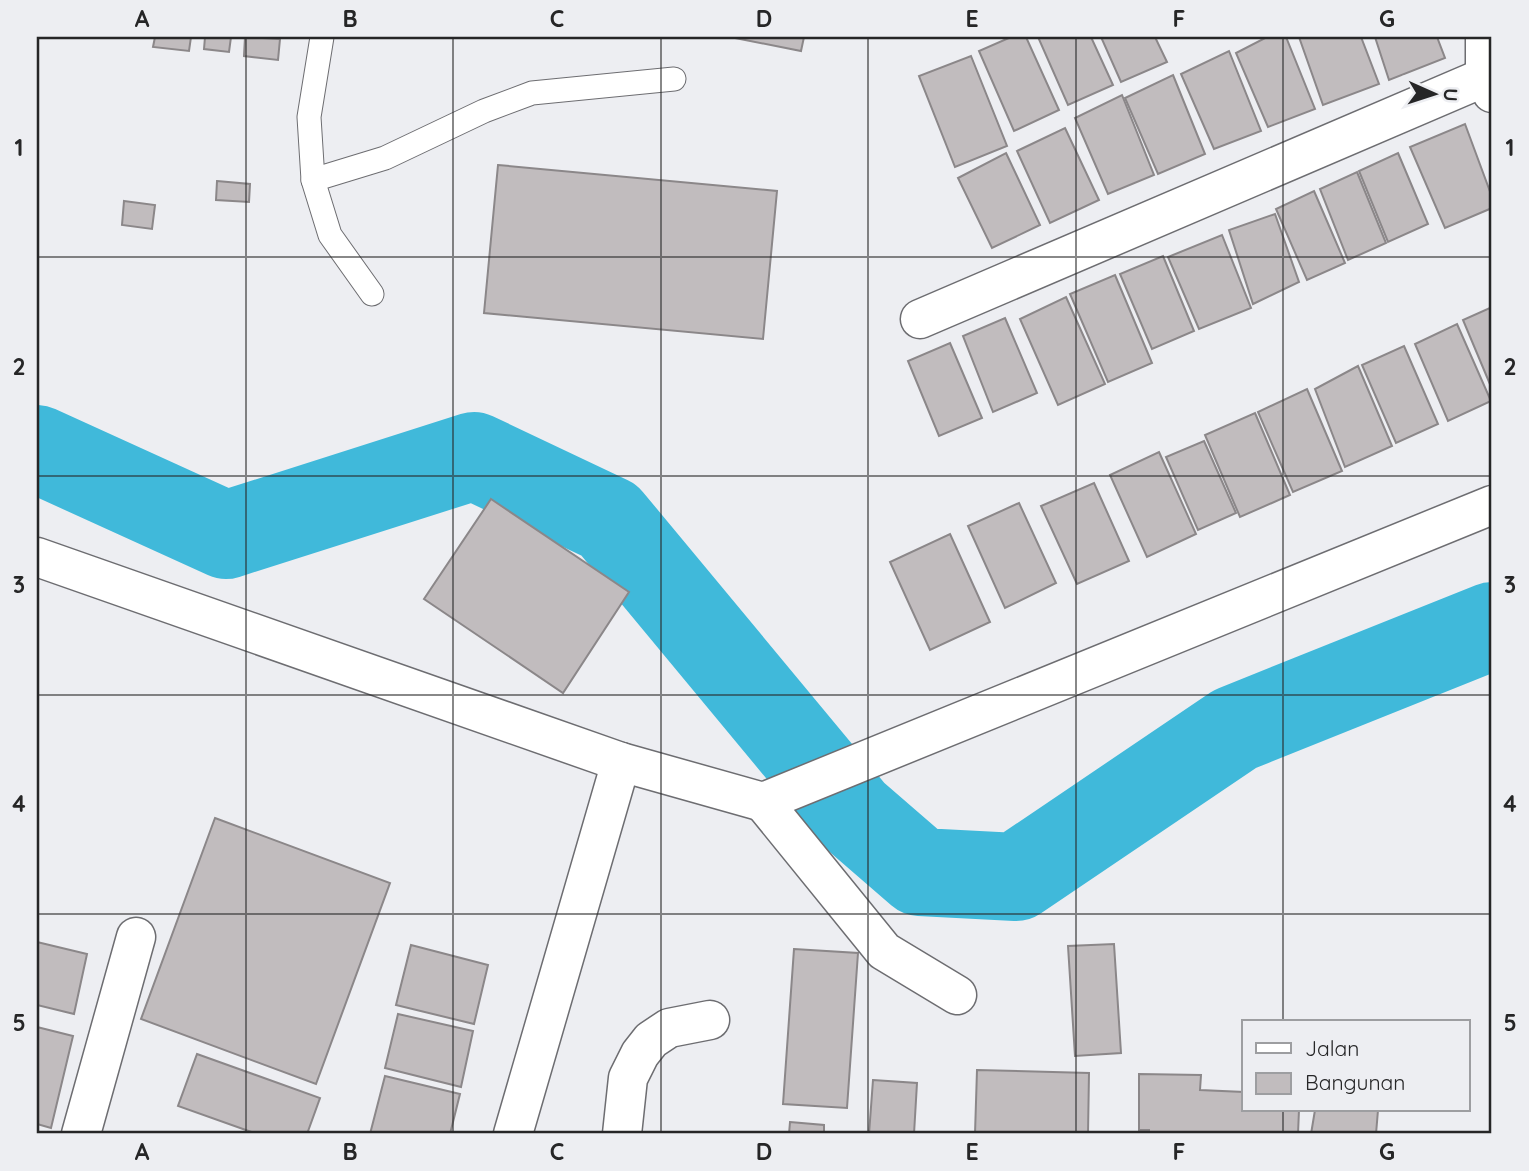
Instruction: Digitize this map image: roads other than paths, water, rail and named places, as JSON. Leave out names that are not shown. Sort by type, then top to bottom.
[{"type":"street","points":[[920,319],[1490,82],[1485,37]]},
{"type":"street","points":[[37,557],[621,762],[775,797],[1492,505]]},
{"type":"street","points":[[513,1134],[621,762]]},
{"type":"street","points":[[775,797],[884,951],[957,995]]},
{"type":"street","points":[[81,1134],[136,937]]},
{"type":"street","points":[[622,1134],[628,1078],[640,1054],[651,1040],[669,1028],[710,1020]]},
{"type":"lane","points":[[322,37],[309,117],[313,180],[330,235],[372,294]]},
{"type":"lane","points":[[313,180],[385,158],[484,111],[532,93],[674,79]]},
{"type":"waterway","points":[[37,449],[226,535],[474,456],[609,520],[853,814],[920,872],[1016,877],[1235,729],[1492,626]]}]
